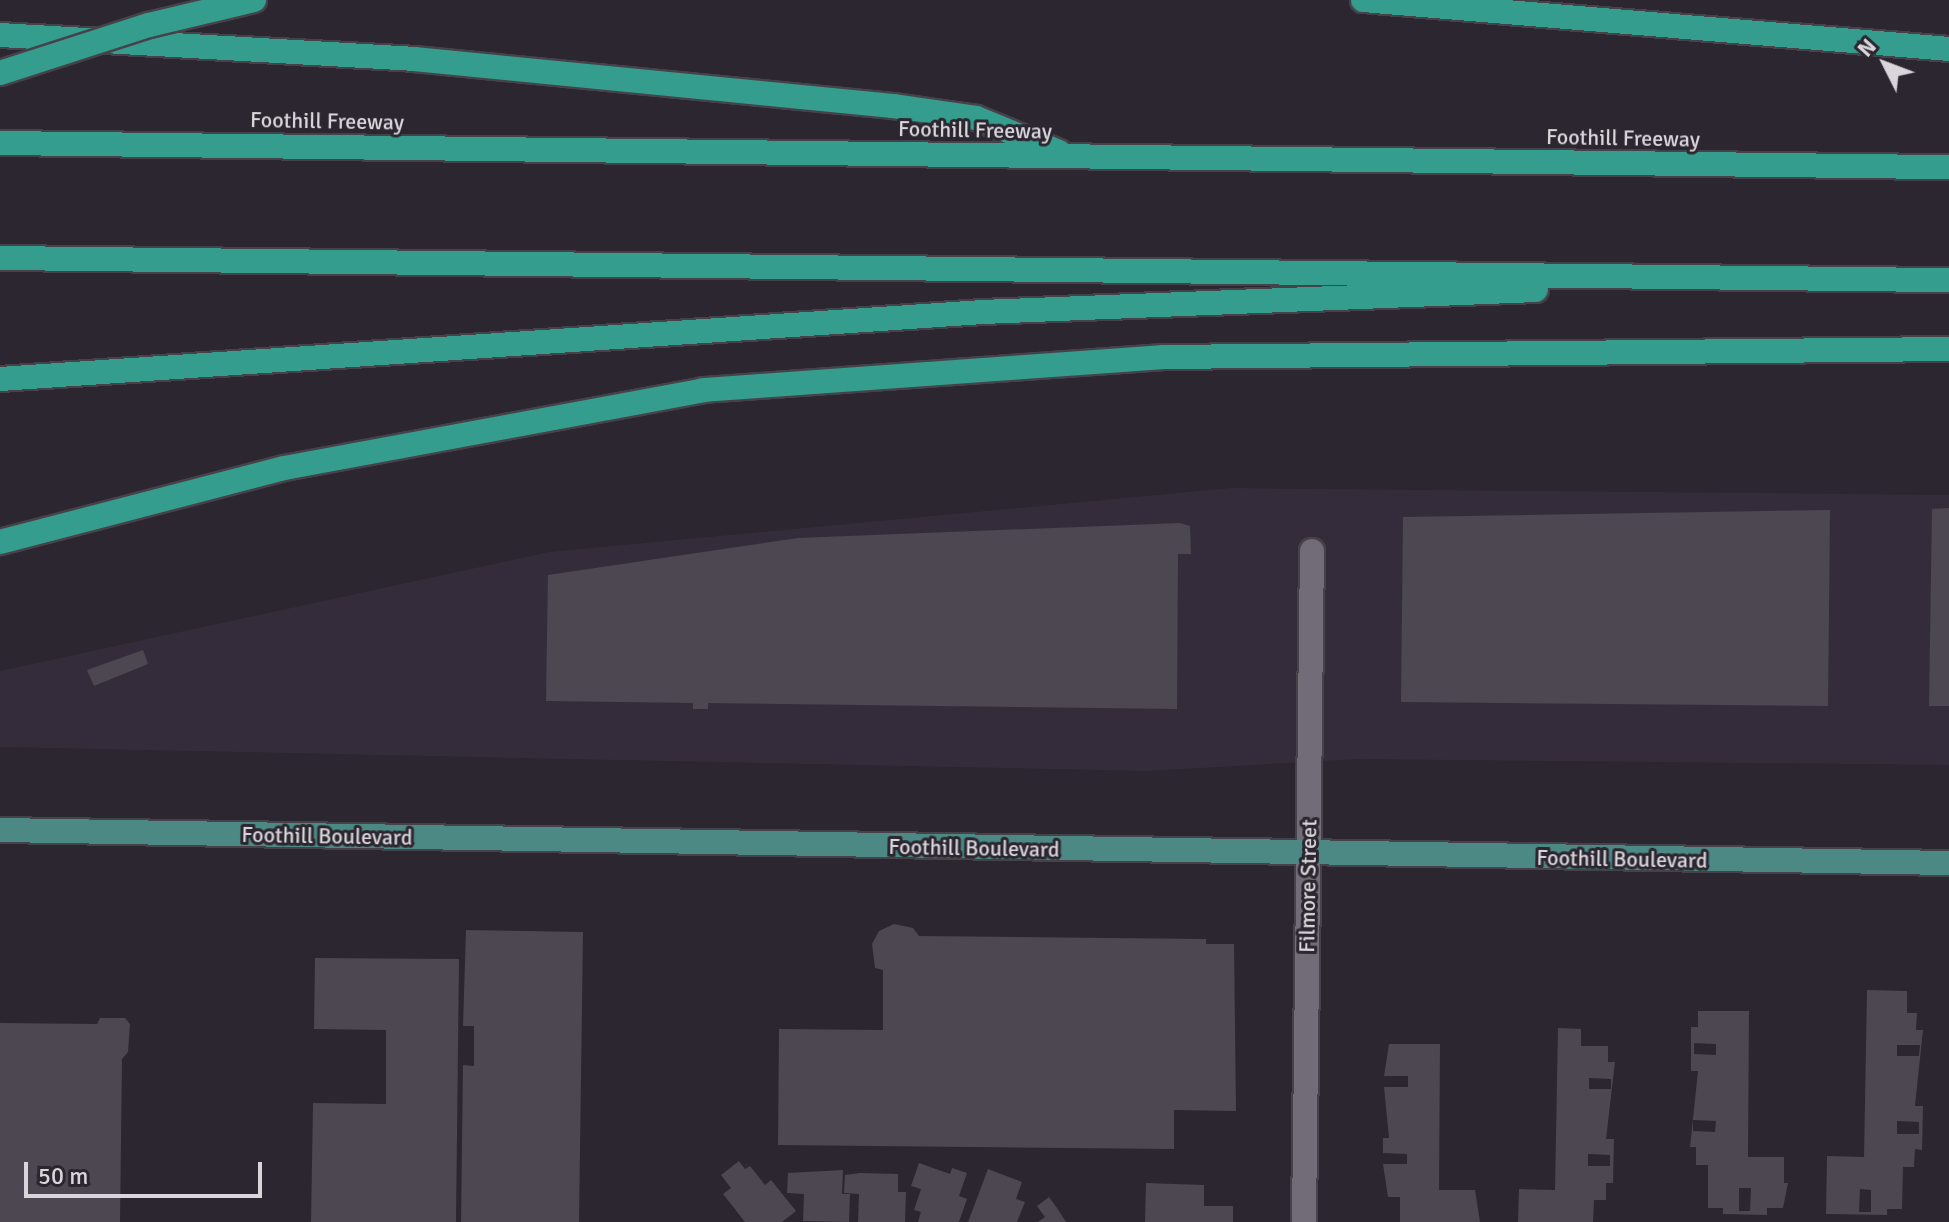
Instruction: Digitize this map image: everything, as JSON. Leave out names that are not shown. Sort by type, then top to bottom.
[{"type":"highway","points":[[0,73],[149,25],[254,0]]},
{"type":"highway","points":[[1363,0],[1949,49]]},
{"type":"highway","points":[[0,35],[414,59],[893,106],[976,118],[1072,158]]},
{"type":"highway","name":"Foothill Freeway","points":[[0,143],[1949,167]]},
{"type":"highway","points":[[0,258],[1949,280]]},
{"type":"highway","points":[[0,379],[982,312],[1790,278]]},
{"type":"highway","points":[[0,542],[284,468],[703,390],[1163,357],[1949,349]]},
{"type":"main road","name":"Foothill Boulevard","points":[[0,830],[1949,863]]},
{"type":"street","name":"Filmore Street","points":[[1304,1222],[1312,551]]},
{"type":"shaded area","points":[[1231,488],[1949,495],[1949,765],[1358,759],[1147,771],[0,747],[0,671],[549,552]]},
{"type":"building","points":[[1949,508],[1949,706],[1929,706],[1932,509]]},
{"type":"building","points":[[1830,510],[1828,706],[1401,702],[1403,517]]},
{"type":"building","points":[[1180,523],[1190,526],[1191,554],[1178,554],[1177,709],[708,703],[708,709],[693,709],[693,703],[546,701],[548,575],[798,538]]},
{"type":"building","points":[[143,650],[148,664],[94,686],[87,670]]},
{"type":"building","points":[[894,924],[913,928],[919,936],[1206,939],[1206,944],[1234,944],[1236,1111],[1174,1110],[1174,1149],[778,1145],[779,1029],[883,1030],[883,970],[875,968],[872,944],[879,931]]},
{"type":"building","points":[[466,930],[583,932],[579,1222],[461,1222],[463,1065],[474,1066],[474,1026],[463,1026]]},
{"type":"building","points":[[315,958],[459,959],[456,1222],[311,1222],[313,1103],[386,1104],[386,1030],[314,1029]]},
{"type":"building","points":[[1867,990],[1907,991],[1907,1013],[1917,1013],[1916,1030],[1923,1030],[1915,1106],[1923,1106],[1922,1150],[1915,1149],[1914,1167],[1903,1167],[1902,1209],[1887,1209],[1887,1215],[1826,1214],[1827,1156],[1864,1157]],"holes":[[[1897,1045],[1920,1045],[1919,1056],[1897,1056]],[[1897,1121],[1919,1122],[1919,1134],[1897,1134]],[[1860,1189],[1871,1190],[1871,1212],[1859,1212]]]},
{"type":"building","points":[[1698,1011],[1749,1011],[1748,1157],[1784,1157],[1784,1183],[1788,1183],[1783,1208],[1767,1208],[1767,1215],[1723,1214],[1723,1208],[1708,1208],[1708,1165],[1696,1165],[1696,1147],[1690,1147],[1698,1071],[1691,1071],[1691,1027],[1698,1027]],"holes":[[[1694,1043],[1716,1044],[1716,1055],[1694,1054]],[[1693,1120],[1716,1121],[1715,1132],[1693,1131]],[[1739,1188],[1751,1188],[1750,1211],[1739,1211]]]},
{"type":"building","points":[[100,1018],[125,1018],[130,1024],[128,1052],[122,1059],[120,1222],[0,1222],[0,1023],[97,1024]]},
{"type":"building","points":[[1558,1028],[1581,1029],[1581,1046],[1608,1046],[1608,1062],[1615,1062],[1606,1139],[1614,1139],[1613,1183],[1606,1183],[1606,1200],[1594,1200],[1593,1222],[1518,1222],[1519,1189],[1555,1190]],"holes":[[[1589,1078],[1611,1079],[1611,1089],[1589,1089]],[[1588,1154],[1610,1155],[1610,1166],[1588,1166]]]},
{"type":"building","points":[[1389,1044],[1440,1044],[1439,1190],[1475,1190],[1480,1222],[1400,1222],[1400,1197],[1388,1197],[1383,1164],[1407,1164],[1407,1154],[1383,1153],[1383,1138],[1389,1138],[1384,1087],[1408,1087],[1408,1076],[1384,1076]]},
{"type":"building","points":[[739,1161],[745,1169],[750,1166],[765,1185],[771,1180],[796,1211],[782,1222],[745,1222],[723,1194],[731,1188],[721,1175]]},
{"type":"building","points":[[919,1163],[950,1174],[952,1168],[967,1173],[959,1196],[967,1199],[959,1222],[918,1222],[921,1212],[914,1210],[921,1189],[911,1186]]},
{"type":"building","points":[[988,1169],[1022,1182],[1016,1199],[1025,1202],[1017,1222],[968,1222]]},
{"type":"building","points":[[843,1170],[842,1194],[850,1194],[849,1222],[803,1221],[804,1194],[787,1193],[788,1173]]},
{"type":"building","points":[[898,1174],[898,1192],[906,1192],[905,1222],[858,1222],[859,1194],[844,1193],[845,1175]]},
{"type":"building","points":[[1146,1183],[1204,1185],[1204,1206],[1233,1206],[1233,1222],[1145,1222]]},
{"type":"building","points":[[1049,1197],[1066,1222],[1038,1222],[1045,1217],[1037,1206]]}]
